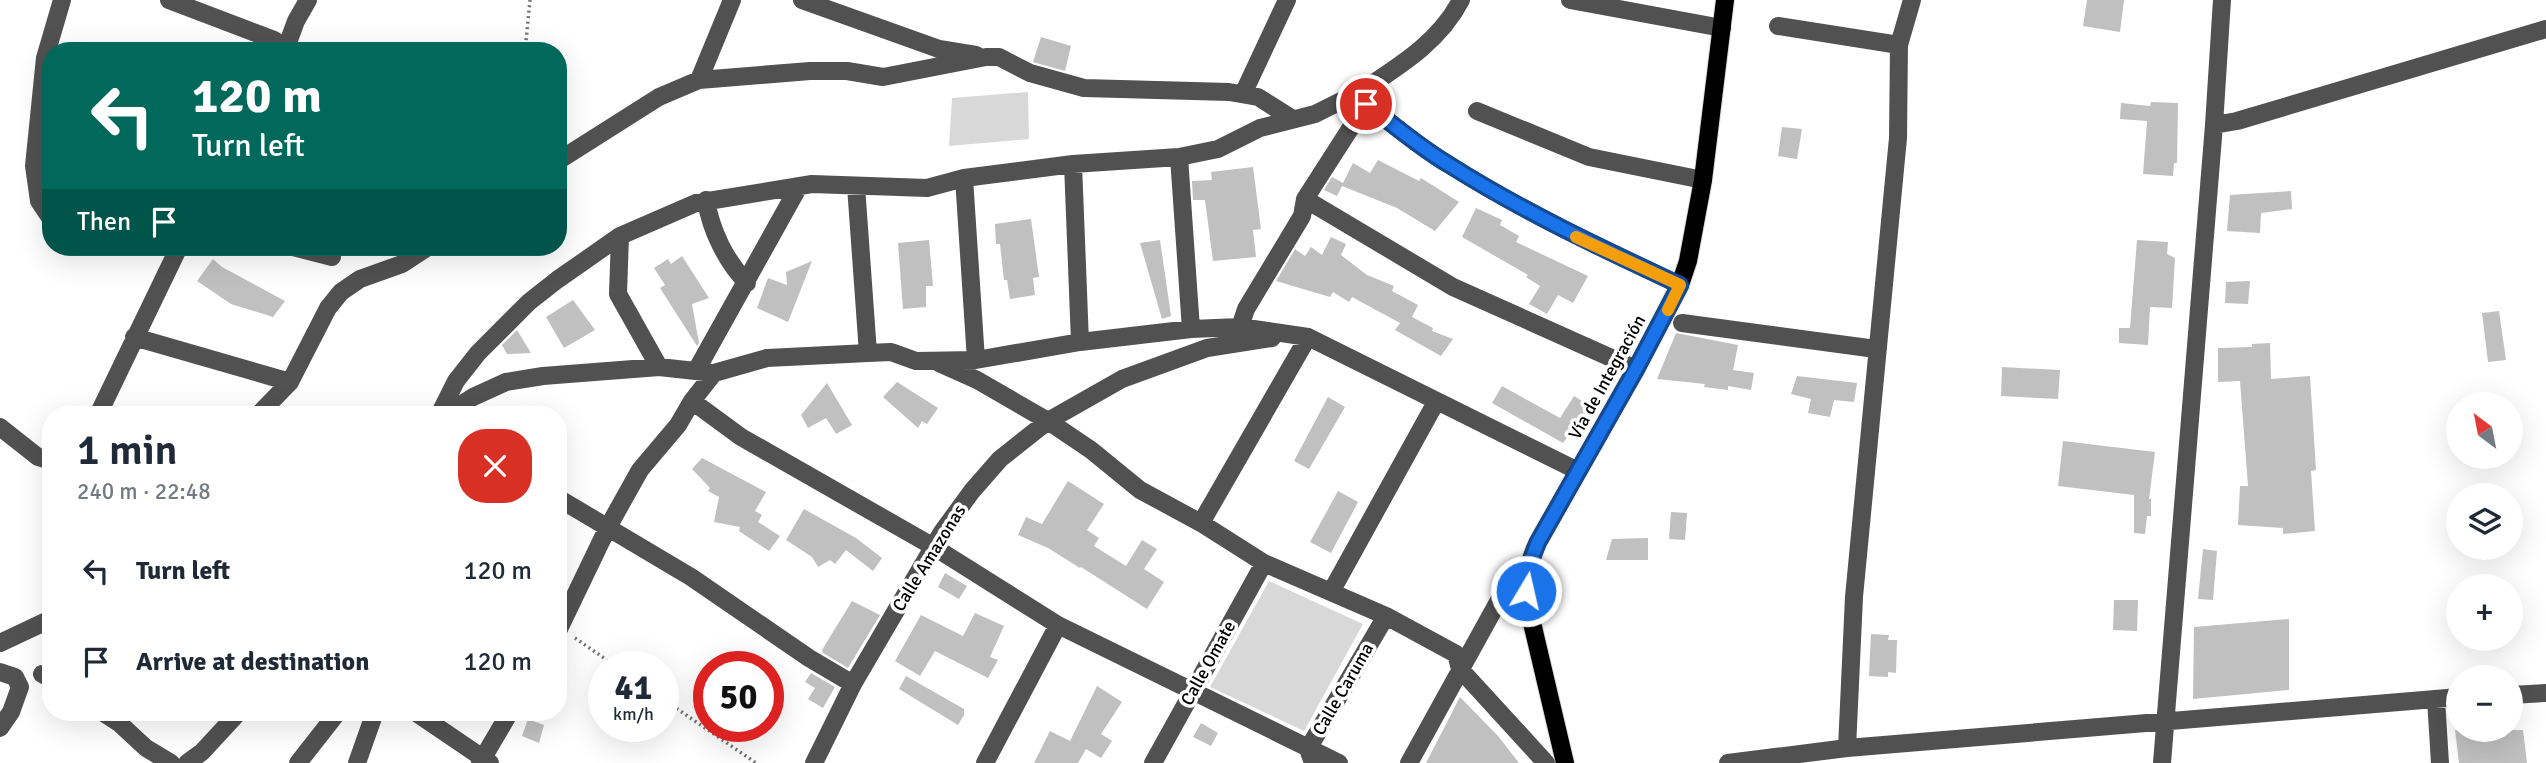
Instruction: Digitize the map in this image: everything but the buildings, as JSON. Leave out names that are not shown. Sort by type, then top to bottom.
[{"type":"main road","name":"Vía de Integración","points":[[1565,763],[1544,682],[1529,610],[1526,579],[1538,542],[1636,369],[1680,285],[1688,261],[1703,180],[1726,0]]},
{"type":"street","points":[[50,42],[62,0]]},
{"type":"street","points":[[170,0],[267,42]]},
{"type":"street","points":[[281,42],[308,0]]},
{"type":"street","points":[[699,80],[732,0]]},
{"type":"street","points":[[802,0],[939,49],[999,57],[1030,73],[1084,88],[1243,94],[1258,97],[1293,119]]},
{"type":"street","points":[[1243,94],[1287,0]]},
{"type":"street","points":[[1240,327],[1246,309],[1301,216],[1306,199],[1364,97],[1432,40],[1452,18],[1461,0]]},
{"type":"street","points":[[1570,0],[1722,28]]},
{"type":"street","points":[[1847,748],[1854,597],[1898,138],[1899,45],[1912,0]]},
{"type":"street","points":[[2162,763],[2222,0]]},
{"type":"street","points":[[1778,26],[1899,45]]},
{"type":"street","points":[[2214,125],[2237,121],[2546,29]]},
{"type":"street","points":[[567,155],[659,97],[699,80],[810,71],[847,71],[883,77],[986,57]]},
{"type":"street","points":[[42,87],[34,166],[42,206]]},
{"type":"street","points":[[444,406],[456,381],[478,353],[556,280],[620,236],[706,200],[830,183],[927,188],[964,178],[1073,164],[1179,157],[1218,149],[1260,128],[1315,114],[1364,97]]},
{"type":"street","points":[[1364,97],[1446,163],[1503,197],[1562,230],[1680,285]]},
{"type":"street","points":[[1477,111],[1589,158],[1703,180]]},
{"type":"street","points":[[1179,157],[1191,329]]},
{"type":"street","points":[[1073,164],[1080,342]]},
{"type":"street","points":[[964,178],[976,360]]},
{"type":"street","points":[[856,186],[868,353]]},
{"type":"street","points":[[567,612],[607,529],[640,470],[678,425],[692,401],[747,284],[798,188]]},
{"type":"street","points":[[1306,199],[1453,287],[1636,369]]},
{"type":"street","points":[[706,200],[709,221],[735,271],[747,284]]},
{"type":"street","points":[[620,236],[618,294],[659,367]]},
{"type":"street","points":[[102,406],[174,256]]},
{"type":"street","points":[[328,256],[332,257]]},
{"type":"street","points":[[267,406],[290,382],[328,308],[341,292],[360,279],[402,264],[414,256]]},
{"type":"street","points":[[1682,323],[1876,349]]},
{"type":"street","points":[[459,406],[506,382],[543,376],[659,367],[705,372],[767,358],[891,352],[916,361],[976,360],[1080,342],[1191,329],[1240,327],[1300,336],[1578,471]]},
{"type":"street","points":[[1201,523],[1300,336]]},
{"type":"street","name":"Calle Amazonas","points":[[821,761],[853,684],[934,547],[972,491],[1000,459],[1048,421],[1122,379],[1207,348],[1300,336]]},
{"type":"street","points":[[134,337],[290,382]]},
{"type":"street","points":[[933,360],[977,380],[1048,421],[1091,450],[1140,490],[1201,523],[1264,564],[1386,616],[1456,654],[1460,669],[1546,763]]},
{"type":"street","points":[[692,401],[741,437],[934,547],[1058,625],[1192,691],[1311,756],[1339,763]]},
{"type":"street","points":[[1331,592],[1436,402]]},
{"type":"street","points":[[0,427],[42,458]]},
{"type":"street","points":[[567,504],[691,577],[809,658],[853,684]]},
{"type":"street","name":"Calle Omate","points":[[1153,763],[1264,564]]},
{"type":"street","points":[[1409,763],[1498,602],[1512,586],[1526,579]]},
{"type":"street","name":"Calle Caruma","points":[[1311,756],[1386,616]]},
{"type":"street","points":[[0,643],[42,623]]},
{"type":"street","points":[[985,763],[1058,625]]},
{"type":"street","points":[[0,672],[15,677],[20,687],[11,712],[0,728]]},
{"type":"street","points":[[2523,694],[2546,693]]},
{"type":"street","points":[[1728,763],[1847,748],[2446,698]]},
{"type":"street","points":[[2436,699],[2440,763]]},
{"type":"street","points":[[116,721],[146,748],[171,763]]},
{"type":"street","points":[[187,763],[202,752],[231,721]]},
{"type":"street","points":[[298,763],[331,721]]},
{"type":"street","points":[[357,763],[372,721]]},
{"type":"street","points":[[428,721],[484,761],[505,721]]},
{"type":"path","points":[[526,42],[530,0]]},
{"type":"path","points":[[567,633],[593,651]]},
{"type":"path","points":[[679,710],[756,763]]},
{"type":"shaded area","points":[[1028,92],[1029,139],[949,146],[952,98]]},
{"type":"shaded area","points":[[1269,581],[1363,624],[1304,731],[1210,687]]},
{"type":"slow traffic","points":[[1576,237],[1680,285],[1668,310]]},
{"type":"route","points":[[1366,104],[1446,163],[1503,197],[1562,230],[1680,285],[1636,369],[1538,542],[1528,568],[1526,591]]}]
